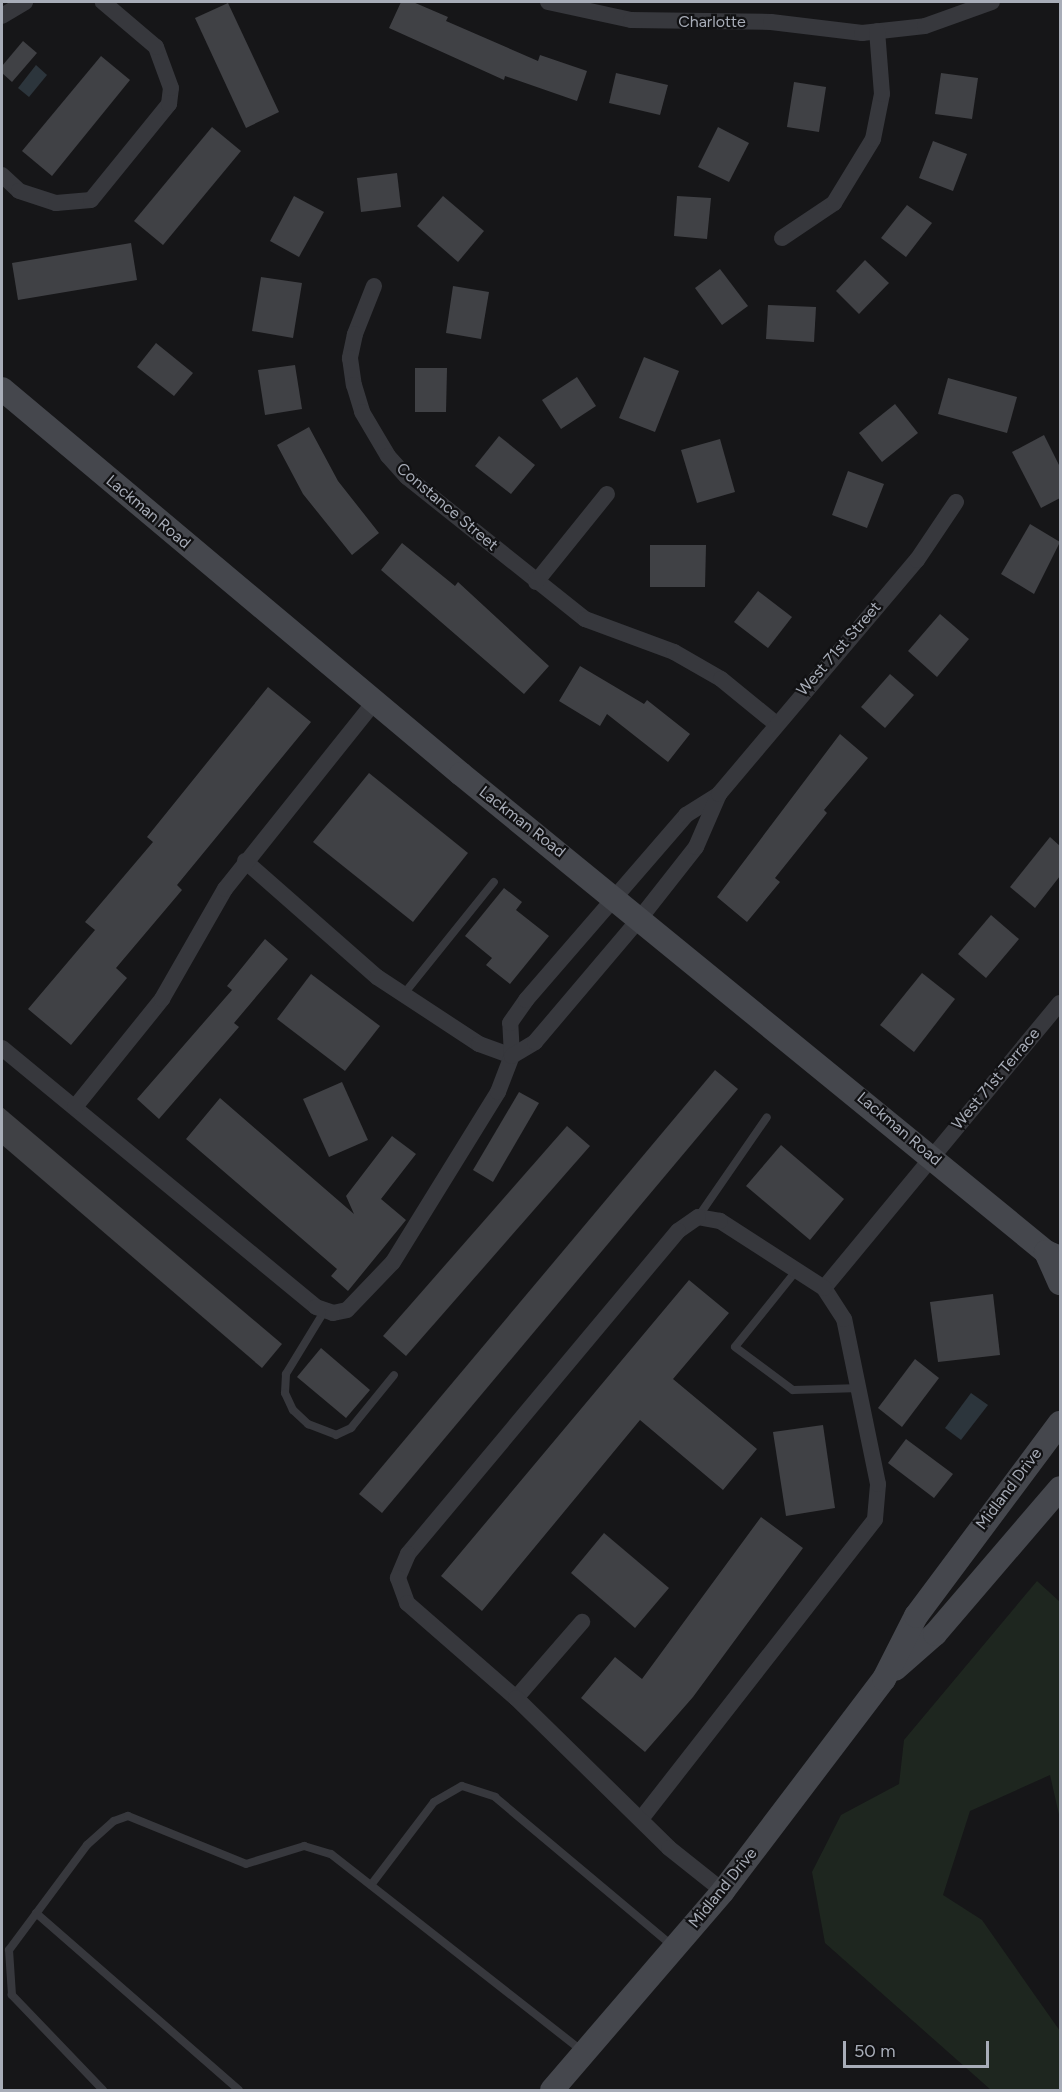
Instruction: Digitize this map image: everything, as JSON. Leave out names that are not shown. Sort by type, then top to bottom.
[{"type":"main road","name":"Lackman Road","points":[[2,389],[375,701],[1053,1255],[1060,1283]]},
{"type":"main road","name":"Midland Drive","points":[[885,1679],[916,1616],[1060,1423]]},
{"type":"main road","name":"Midland Drive","points":[[552,2091],[723,1892],[885,1679],[935,1634],[1060,1488]]},
{"type":"street","points":[[2,16],[25,2]]},
{"type":"street","points":[[2,176],[19,190],[56,203],[91,200],[169,104],[171,88],[156,47],[103,2]]},
{"type":"street","name":"Charlotte","points":[[548,2],[631,20],[771,22],[877,32],[926,26],[992,2]]},
{"type":"street","points":[[782,238],[834,202],[873,140],[882,94],[877,32]]},
{"type":"street","name":"Constance Street","points":[[374,286],[350,358],[362,412],[387,456],[407,477],[585,619],[697,665],[775,723]]},
{"type":"street","points":[[536,582],[607,494]]},
{"type":"street","name":"West 71st Street","points":[[719,794],[686,815],[510,1023],[512,1056],[535,1042],[641,917],[696,847],[719,794],[775,723],[917,560],[956,502]]},
{"type":"street","points":[[75,1107],[162,999],[245,861],[375,701]]},
{"type":"street","points":[[2,1048],[326,1310],[347,1310],[393,1262],[498,1092],[512,1056],[479,1044],[403,995],[245,861]]},
{"type":"street","name":"West 71st Terrace","points":[[824,1288],[1060,1003]]},
{"type":"street","points":[[641,1819],[875,1519],[879,1484],[861,1388],[844,1319],[824,1288],[720,1221],[698,1217],[678,1231],[408,1554],[398,1578],[407,1603],[516,1698],[641,1819],[723,1892]]},
{"type":"street","points":[[516,1698],[582,1622]]},
{"type":"lane","points":[[403,995],[494,882]]},
{"type":"lane","points":[[698,1217],[767,1117]]},
{"type":"lane","points":[[796,1270],[735,1347],[793,1390],[861,1388]]},
{"type":"lane","points":[[326,1310],[286,1374],[285,1393],[300,1417],[336,1436],[351,1428],[394,1375]]},
{"type":"lane","points":[[371,1885],[434,1802],[462,1786],[495,1797],[675,1947]]},
{"type":"lane","points":[[103,2091],[12,1995],[9,1950],[87,1845],[114,1821],[128,1816],[246,1864],[304,1846],[331,1854],[584,2053]]},
{"type":"lane","points":[[36,1913],[239,2091]]},
{"type":"shaded area","points":[[36,65],[47,75],[29,97],[18,88]]},
{"type":"shaded area","points":[[971,1393],[988,1405],[961,1440],[945,1428]]},
{"type":"shaded area","points":[[1037,1581],[1060,1602],[1060,1819],[1050,1775],[970,1811],[943,1895],[982,1920],[1060,2031],[1060,2090],[991,2090],[825,1943],[812,1872],[841,1815],[899,1784],[904,1740]]},
{"type":"building","points":[[401,2],[413,2],[448,17],[446,21],[538,61],[540,55],[587,71],[577,101],[505,76],[504,80],[389,28]]},
{"type":"building","points":[[228,3],[279,112],[246,128],[195,18]]},
{"type":"building","points":[[23,41],[37,53],[12,82],[2,73],[2,66]]},
{"type":"building","points":[[101,56],[130,80],[52,176],[22,151]]},
{"type":"building","points":[[616,73],[668,85],[660,115],[609,103]]},
{"type":"building","points":[[941,73],[978,78],[972,119],[935,114]]},
{"type":"building","points":[[794,82],[826,87],[819,132],[787,127]]},
{"type":"building","points":[[212,127],[241,151],[163,245],[134,221]]},
{"type":"building","points":[[718,127],[749,143],[729,182],[698,167]]},
{"type":"building","points":[[933,141],[967,154],[953,191],[919,178]]},
{"type":"building","points":[[397,173],[401,207],[361,212],[357,178]]},
{"type":"building","points":[[294,196],[324,212],[299,257],[270,241]]},
{"type":"building","points":[[443,196],[484,231],[458,262],[417,226]]},
{"type":"building","points":[[677,196],[711,198],[707,239],[674,236]]},
{"type":"building","points":[[907,205],[932,223],[906,257],[881,238]]},
{"type":"building","points":[[131,243],[137,280],[18,300],[12,263]]},
{"type":"building","points":[[865,260],[889,283],[859,314],[836,291]]},
{"type":"building","points":[[720,269],[748,306],[722,325],[695,288]]},
{"type":"building","points":[[261,277],[302,283],[293,338],[252,331]]},
{"type":"building","points":[[453,286],[489,292],[481,339],[446,333]]},
{"type":"building","points":[[768,305],[816,307],[814,342],[766,339]]},
{"type":"building","points":[[156,343],[193,373],[174,396],[137,367]]},
{"type":"building","points":[[644,357],[679,371],[655,432],[619,418]]},
{"type":"building","points":[[295,365],[302,409],[265,415],[258,370]]},
{"type":"building","points":[[415,368],[447,368],[446,412],[415,412]]},
{"type":"building","points":[[577,377],[596,406],[561,429],[542,400]]},
{"type":"building","points":[[948,378],[1017,397],[1007,433],[938,414]]},
{"type":"building","points":[[895,404],[918,433],[882,462],[859,433]]},
{"type":"building","points":[[309,427],[338,481],[379,533],[352,555],[303,494],[277,445]]},
{"type":"building","points":[[1044,435],[1060,467],[1060,498],[1041,508],[1012,452]]},
{"type":"building","points":[[499,436],[535,465],[511,494],[475,466]]},
{"type":"building","points":[[720,439],[735,492],[697,503],[681,450]]},
{"type":"building","points":[[848,471],[884,484],[867,528],[832,515]]},
{"type":"building","points":[[1030,524],[1060,542],[1034,594],[1001,574]]},
{"type":"building","points":[[402,543],[455,586],[458,582],[549,666],[524,694],[381,570]]},
{"type":"building","points":[[650,545],[706,545],[705,587],[650,587]]},
{"type":"building","points":[[758,591],[792,617],[768,648],[734,622]]},
{"type":"building","points":[[940,614],[969,639],[937,677],[908,651]]},
{"type":"building","points":[[580,666],[644,704],[647,700],[690,734],[668,762],[607,714],[600,726],[559,701]]},
{"type":"building","points":[[890,674],[914,695],[885,728],[861,707]]},
{"type":"building","points":[[268,687],[311,722],[177,885],[182,890],[116,968],[127,978],[71,1045],[28,1009],[95,930],[85,922],[153,842],[147,837]]},
{"type":"building","points":[[840,734],[868,758],[824,810],[827,813],[775,878],[780,882],[747,922],[717,897]]},
{"type":"building","points":[[369,773],[468,853],[413,922],[313,842]]},
{"type":"building","points":[[1050,837],[1060,846],[1060,876],[1035,908],[1010,887]]},
{"type":"building","points":[[504,888],[522,902],[516,910],[549,936],[510,984],[486,965],[492,958],[465,936]]},
{"type":"building","points":[[991,915],[1019,939],[986,978],[958,954]]},
{"type":"building","points":[[265,939],[288,959],[234,1023],[239,1027],[159,1119],[137,1099],[232,990],[227,986]]},
{"type":"building","points":[[922,973],[955,999],[914,1052],[880,1025]]},
{"type":"building","points":[[311,974],[380,1026],[345,1071],[277,1019]]},
{"type":"building","points":[[715,1070],[738,1089],[382,1513],[359,1494]]},
{"type":"building","points":[[342,1082],[368,1140],[329,1157],[303,1099]]},
{"type":"building","points":[[519,1092],[539,1103],[493,1182],[473,1170]]},
{"type":"building","points":[[220,1098],[354,1214],[346,1196],[392,1136],[416,1154],[381,1199],[406,1220],[348,1291],[331,1276],[337,1269],[186,1139]]},
{"type":"building","points":[[2,1107],[282,1344],[262,1368],[2,1145]]},
{"type":"building","points":[[567,1126],[590,1146],[406,1356],[383,1336]]},
{"type":"building","points":[[781,1145],[844,1199],[810,1240],[746,1186]]},
{"type":"building","points":[[689,1280],[729,1313],[673,1379],[757,1449],[723,1490],[640,1420],[482,1611],[441,1576]]},
{"type":"building","points":[[993,1294],[1000,1355],[938,1362],[930,1302]]},
{"type":"building","points":[[321,1348],[370,1390],[346,1418],[297,1377]]},
{"type":"building","points":[[915,1359],[939,1378],[902,1427],[878,1408]]},
{"type":"building","points":[[823,1425],[835,1508],[786,1516],[773,1432]]},
{"type":"building","points":[[906,1439],[953,1474],[934,1498],[888,1463]]},
{"type":"building","points":[[761,1517],[803,1548],[693,1697],[645,1752],[581,1698],[615,1657],[642,1679]]},
{"type":"building","points":[[604,1533],[669,1588],[635,1628],[571,1573]]}]
